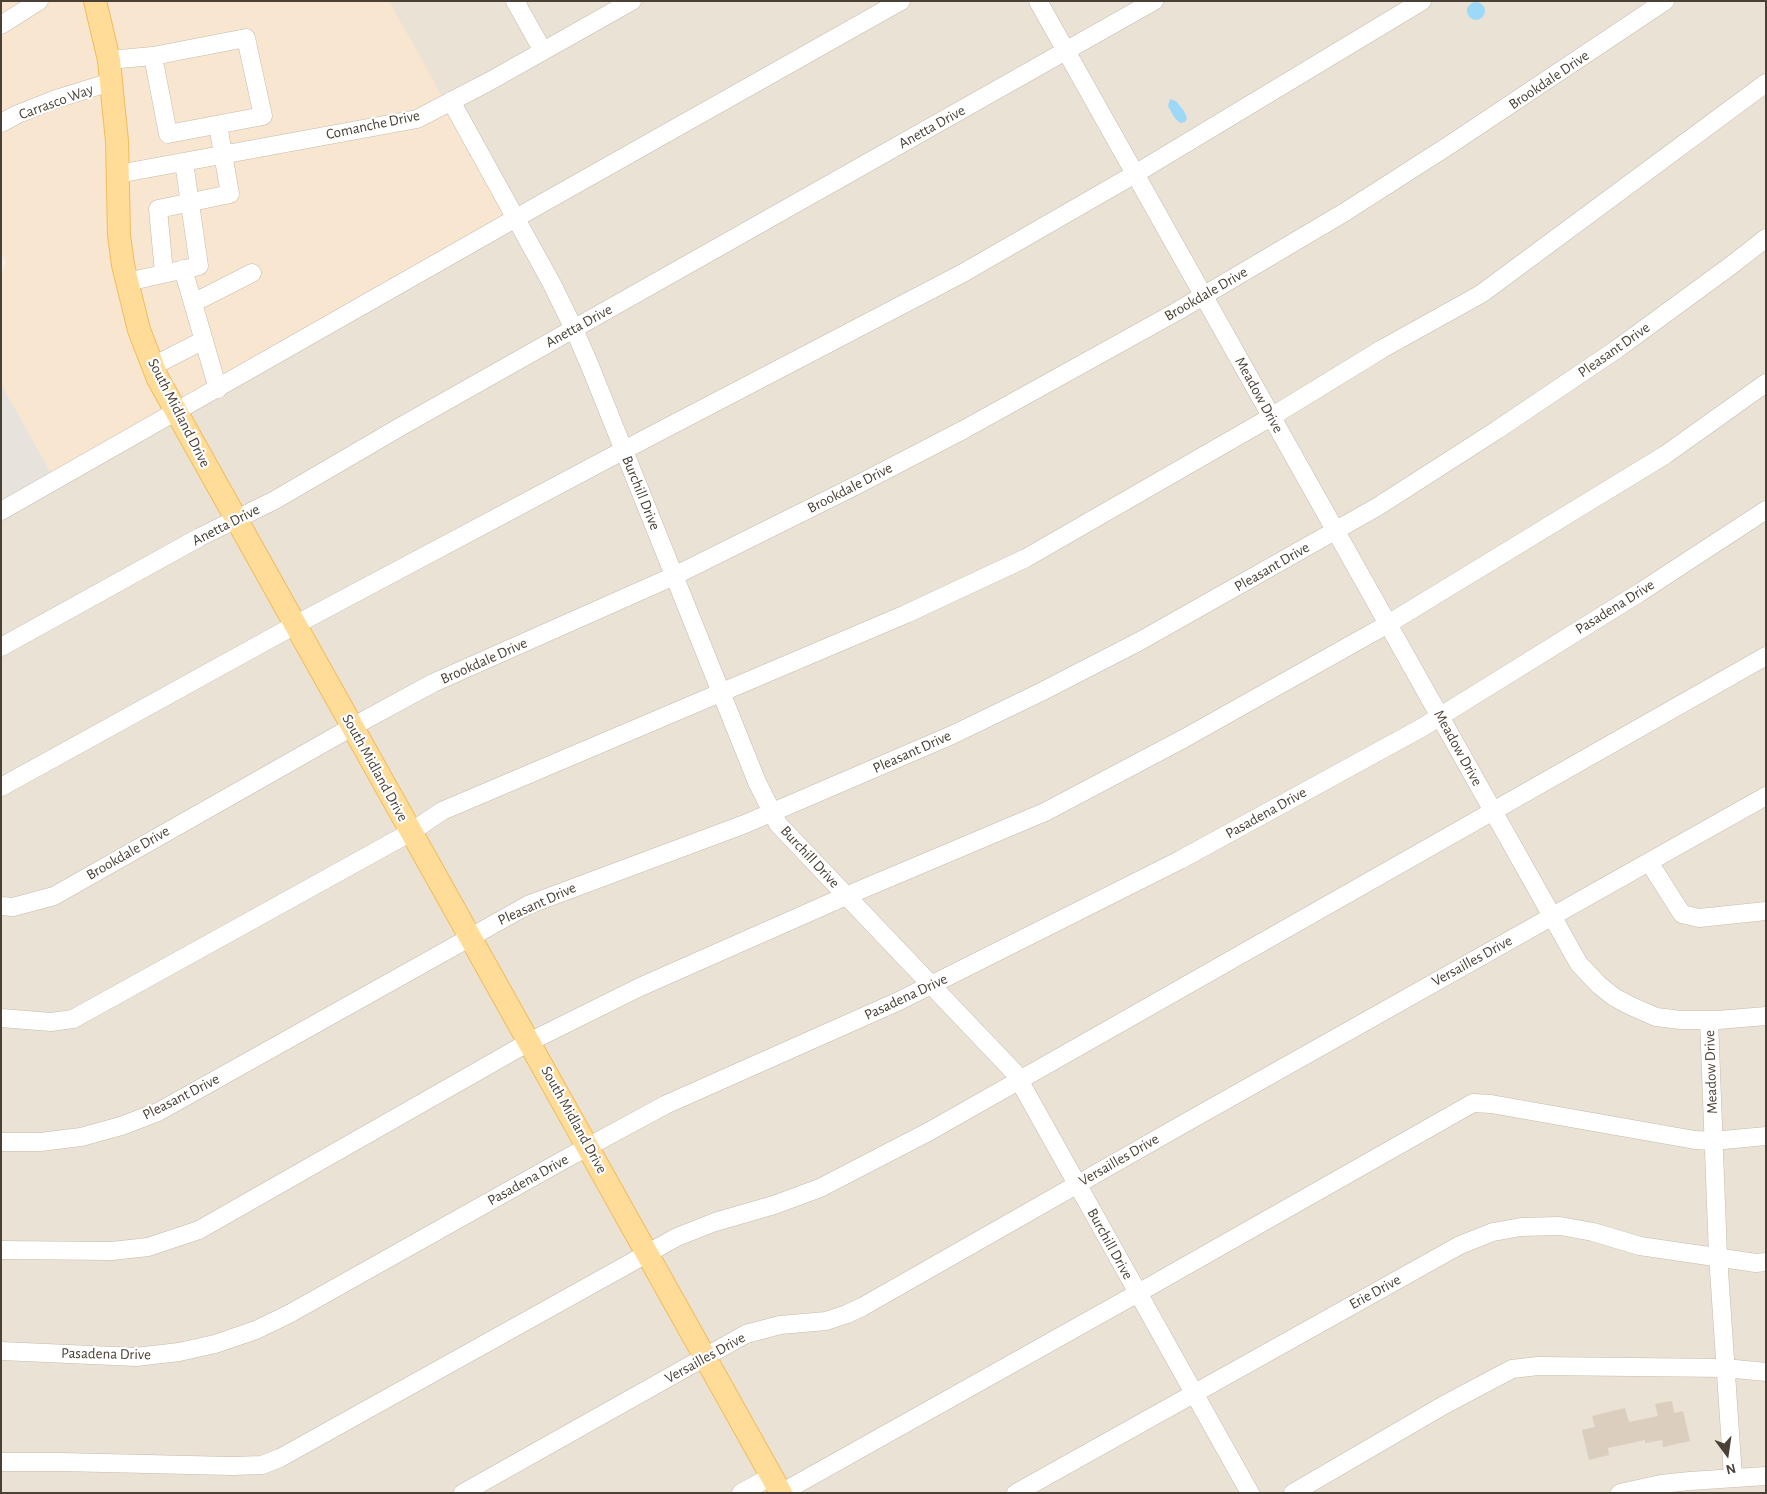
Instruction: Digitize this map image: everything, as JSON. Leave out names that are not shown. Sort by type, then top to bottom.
[{"type":"main road","name":"South Midland Drive","points":[[95,1],[109,60],[117,141],[119,235],[123,265],[139,330],[158,379],[778,1487]]},
{"type":"street","points":[[1,25],[39,1]]},
{"type":"street","points":[[516,1],[543,51]]},
{"type":"street","name":"Comanche Drive","points":[[118,174],[417,119],[490,81],[632,1]]},
{"type":"street","points":[[1,511],[177,413],[516,218],[901,1]]},
{"type":"street","name":"Meadow Drive","points":[[1038,1],[1579,964],[1599,985],[1614,997],[1632,1006],[1656,1016],[1681,1020],[1709,1020],[1718,1256],[1733,1478]]},
{"type":"street","name":"Anetta Drive","points":[[1,647],[200,537],[275,500],[400,427],[1154,1]]},
{"type":"street","points":[[1,787],[295,625],[624,450],[963,274],[1135,174],[1422,1]]},
{"type":"street","name":"Brookdale Drive","points":[[1,906],[13,907],[54,896],[433,683],[674,576],[955,435],[1203,296],[1345,212],[1452,144],[1665,1]]},
{"type":"street","points":[[109,60],[153,56],[246,38],[263,116],[168,134],[153,56]]},
{"type":"street","name":"Carrasco Way","points":[[1,123],[56,99],[111,82]]},
{"type":"street","points":[[1,1018],[51,1022],[73,1019],[411,832],[442,811],[906,614],[1026,558],[1271,417],[1382,349],[1481,294],[1766,83]]},
{"type":"street","name":"Burchill Drive","points":[[451,101],[552,284],[574,329],[757,782],[778,824],[1010,1067],[1250,1493]]},
{"type":"street","points":[[164,273],[158,208],[230,194],[218,125]]},
{"type":"street","points":[[127,282],[199,266],[184,162]]},
{"type":"street","name":"Pleasant Drive","points":[[1,1142],[40,1142],[81,1137],[121,1126],[158,1112],[470,936],[535,902],[772,813],[952,735],[1041,692],[1140,641],[1377,507],[1557,390],[1676,306],[1766,238]]},
{"type":"street","points":[[183,269],[218,389]]},
{"type":"street","points":[[193,303],[252,273]]},
{"type":"street","points":[[153,366],[204,340]]},
{"type":"street","points":[[1,1250],[112,1252],[148,1247],[199,1230],[529,1042],[640,987],[846,896],[1045,812],[1183,739],[1388,624],[1665,456],[1766,383]]},
{"type":"street","name":"Pasadena Drive","points":[[1,1351],[136,1357],[179,1352],[232,1339],[256,1330],[289,1314],[588,1146],[665,1105],[899,1001],[1173,864],[1440,716],[1639,593],[1766,510]]},
{"type":"street","points":[[1,1462],[232,1466],[262,1465],[280,1458],[677,1237],[714,1222],[774,1205],[820,1188],[930,1131],[1018,1079],[1494,812],[1766,656]]},
{"type":"street","name":"Versailles Drive","points":[[463,1493],[754,1331],[780,1325],[821,1322],[847,1314],[1766,796]]},
{"type":"street","points":[[1649,862],[1682,914],[1699,918],[1766,910]]},
{"type":"street","points":[[1709,1020],[1766,1016]]},
{"type":"street","points":[[741,1493],[778,1487],[1138,1294],[1473,1103],[1491,1104],[1695,1140],[1713,1142],[1766,1136]]},
{"type":"street","name":"Erie Drive","points":[[1016,1493],[1460,1245],[1493,1232],[1521,1227],[1560,1226],[1592,1232],[1640,1246],[1756,1263],[1766,1262]]},
{"type":"street","points":[[1293,1493],[1444,1405],[1512,1369],[1538,1366],[1725,1368],[1766,1372]]},
{"type":"street","points":[[1620,1493],[1661,1484],[1766,1476]]},
{"type":"shaded area","points":[[1,1],[389,1],[510,218],[54,478],[1,384],[1,276],[6,261],[1,253]]},
{"type":"shaded area","points":[[389,1],[1766,1],[1766,1493],[1,1493],[1,508],[54,478]]},
{"type":"shaded area","points":[[1,384],[54,478],[1,508]]},
{"type":"water","points":[[1476,2],[1482,5],[1485,11],[1482,17],[1476,20],[1470,17],[1467,11],[1470,5]]},
{"type":"water","points":[[1170,99],[1176,101],[1184,111],[1187,118],[1185,122],[1180,123],[1174,117],[1168,106]]},
{"type":"building","points":[[1672,1401],[1674,1413],[1683,1411],[1690,1441],[1663,1447],[1662,1440],[1645,1443],[1645,1440],[1608,1448],[1609,1455],[1589,1460],[1582,1430],[1595,1427],[1592,1416],[1625,1408],[1629,1422],[1658,1416],[1655,1404]]}]
